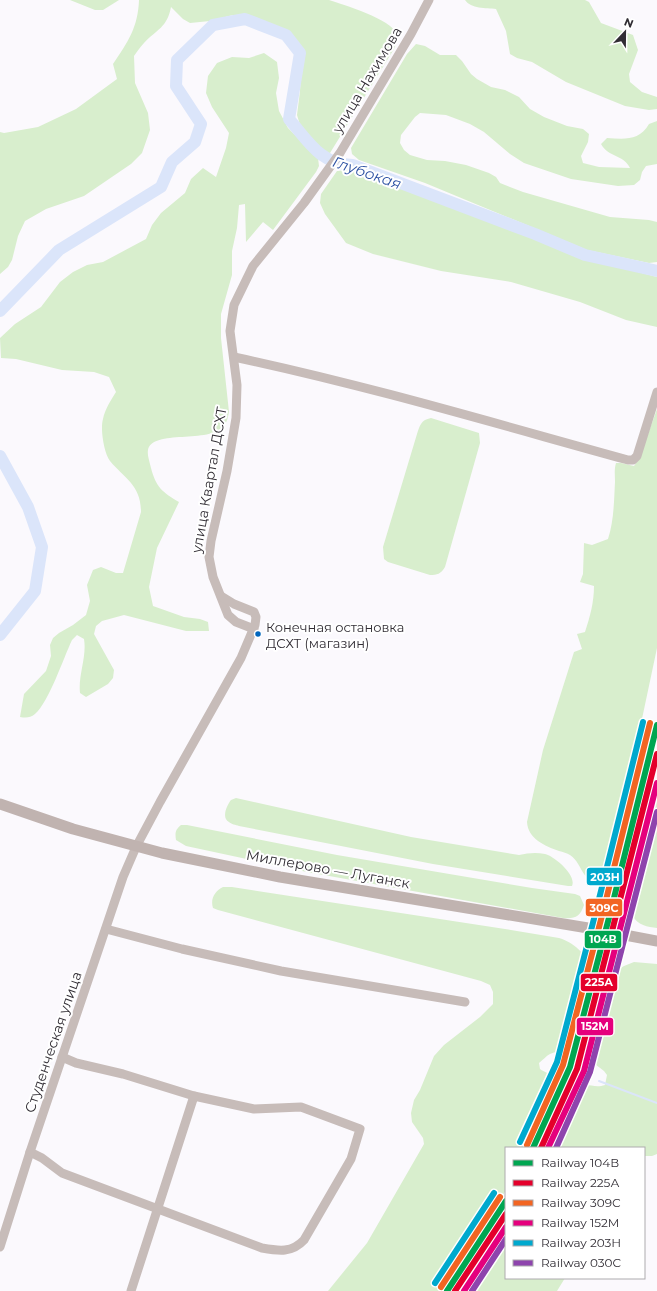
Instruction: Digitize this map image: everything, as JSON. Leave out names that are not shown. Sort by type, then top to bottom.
[{"type":"main road","name":"Миллерово — Луганск","points":[[0,804],[73,829],[136,847],[280,877],[588,928],[657,941]]},
{"type":"street","name":"улица Нахимова","points":[[326,172],[340,153],[388,73],[429,0]]},
{"type":"street","name":"улица Квартал ДСХТ","points":[[254,629],[243,626],[231,619],[210,570],[209,551],[227,471],[236,418],[237,385],[230,338],[230,320],[234,305],[256,261],[304,202],[326,172]]},
{"type":"street","points":[[234,357],[290,369],[418,402],[628,460],[633,460],[637,456],[657,392]]},
{"type":"street","points":[[136,847],[233,675],[254,629],[256,617],[254,612],[234,604],[221,596]]},
{"type":"street","name":"Студенческая улица","points":[[0,1247],[30,1152],[123,877],[136,847]]},
{"type":"street","points":[[106,929],[182,949],[281,971],[465,1002]]},
{"type":"street","points":[[30,1152],[42,1158],[62,1172],[262,1248],[278,1251],[293,1249],[301,1243],[313,1226],[351,1159],[358,1141],[360,1129],[301,1107],[254,1109],[194,1096],[123,1074],[76,1063],[62,1057]]},
{"type":"street","points":[[131,1291],[194,1096]]},
{"type":"green space","points":[[70,0],[119,0],[103,10],[95,10]]},
{"type":"green space","points":[[139,0],[329,0],[377,18],[393,28],[398,36],[394,49],[330,153],[327,154],[321,151],[300,125],[297,115],[302,51],[295,41],[282,28],[246,16],[233,15],[210,21],[190,23],[183,19],[171,7],[167,20],[161,28],[149,38],[134,56],[135,83],[148,113],[150,130],[142,153],[131,164],[84,196],[46,209],[25,221],[18,236],[12,260],[8,267],[0,274],[0,132],[4,133],[38,127],[76,109],[117,79],[113,64],[131,34],[137,18]]},
{"type":"green space","points":[[465,0],[585,0],[589,2],[601,23],[633,35],[638,50],[629,74],[630,82],[642,92],[657,97],[657,109],[649,110],[625,106],[566,82],[532,62],[517,58],[510,54],[506,31],[496,9],[475,7]]},
{"type":"green space","points":[[416,44],[425,46],[440,55],[456,55],[471,74],[477,79],[491,87],[505,90],[519,97],[530,109],[544,117],[567,126],[583,129],[589,134],[588,142],[581,156],[583,163],[599,167],[630,168],[624,160],[608,152],[601,144],[607,138],[631,138],[641,134],[649,124],[657,121],[657,164],[646,166],[642,172],[640,180],[634,185],[618,186],[571,179],[524,163],[510,154],[484,132],[470,124],[446,115],[420,113],[401,135],[400,143],[404,150],[410,155],[427,160],[445,161],[466,165],[489,173],[496,177],[500,183],[523,192],[610,217],[657,222],[657,262],[649,263],[587,250],[425,183],[359,160],[352,154],[351,148],[407,54]]},
{"type":"green space","points":[[264,53],[277,62],[279,78],[276,93],[279,111],[288,128],[318,158],[319,166],[273,230],[263,222],[246,242],[245,204],[239,205],[237,228],[232,251],[232,275],[221,314],[221,338],[229,412],[224,426],[217,431],[207,434],[160,440],[152,444],[148,450],[155,480],[164,492],[179,502],[157,548],[149,587],[153,606],[184,617],[200,619],[208,622],[209,631],[186,631],[124,615],[102,621],[96,626],[94,634],[114,670],[113,678],[108,684],[86,697],[80,693],[80,680],[85,646],[84,639],[77,635],[72,640],[50,690],[40,708],[31,716],[26,718],[20,717],[24,694],[46,671],[51,656],[50,645],[53,638],[86,615],[90,601],[87,585],[93,570],[101,567],[116,573],[123,573],[141,512],[138,495],[135,489],[110,461],[104,447],[102,423],[110,401],[116,392],[109,377],[94,372],[62,370],[16,359],[1,358],[0,338],[15,324],[41,307],[60,282],[73,272],[87,265],[103,262],[146,239],[152,225],[161,213],[185,193],[191,179],[203,168],[216,177],[226,148],[229,133],[212,107],[206,93],[208,76],[217,63],[232,57],[249,58]]},
{"type":"green space","points":[[346,170],[361,172],[512,229],[577,256],[657,277],[657,327],[626,320],[580,302],[511,282],[441,271],[373,254],[346,243],[325,214],[320,203],[321,194],[337,171]]},
{"type":"green space","points":[[657,409],[657,648],[610,870],[608,878],[604,883],[590,880],[586,877],[575,859],[570,855],[548,847],[538,841],[530,833],[527,822],[543,750],[574,652],[582,649],[577,634],[585,632],[589,621],[594,586],[580,582],[583,574],[584,543],[592,545],[608,539],[613,510],[616,463],[634,466],[639,459]]},
{"type":"green space","points":[[431,418],[479,433],[480,443],[445,567],[439,574],[435,575],[430,575],[388,562],[384,559],[383,547],[419,428],[421,423]]},
{"type":"green space","points":[[657,784],[657,928],[637,922],[633,916],[631,906],[632,891],[639,852]]},
{"type":"green space","points":[[236,798],[411,837],[519,855],[538,853],[549,855],[559,862],[568,872],[573,882],[572,886],[433,864],[239,826],[230,823],[225,818],[228,805],[231,800]]},
{"type":"green space","points":[[181,825],[337,855],[575,894],[580,896],[584,905],[579,915],[571,918],[563,918],[307,872],[186,846],[176,840],[176,832]]},
{"type":"green space","points":[[223,887],[232,887],[559,938],[575,946],[587,960],[588,972],[568,1045],[564,1050],[550,1054],[539,1063],[540,1069],[551,1075],[555,1080],[548,1103],[527,1147],[505,1147],[505,1192],[443,1291],[328,1291],[367,1243],[424,1144],[423,1138],[412,1122],[411,1113],[414,1100],[420,1090],[434,1056],[444,1045],[480,1017],[493,1004],[493,992],[490,985],[481,981],[218,910],[213,908],[212,901],[218,891]]},
{"type":"green space","points":[[634,962],[657,964],[657,1154],[645,1156],[645,1147],[549,1147],[577,1087],[584,1085],[605,1085],[607,1075],[591,1061],[589,1052],[612,980],[616,971]]},
{"type":"green space","points":[[505,1235],[505,1279],[564,1279],[557,1291],[465,1291],[498,1247]]},
{"type":"waterway","name":"Глубокая","points":[[0,311],[59,250],[161,187],[172,162],[195,142],[201,124],[176,86],[177,60],[213,25],[245,19],[286,35],[300,53],[289,119],[316,150],[332,161],[353,165],[535,234],[585,255],[657,271]]},
{"type":"waterway","name":"Глубокая","points":[[0,456],[28,507],[42,547],[35,591],[0,635]]},
{"type":"waterway","points":[[599,1081],[657,1103]]},
{"type":"rail line","name":"203Н","points":[[520,1142],[557,1062],[643,722]]},
{"type":"rail line","name":"309С","points":[[527,1145],[563,1065],[650,723]]},
{"type":"rail line","name":"104В","points":[[533,1147],[570,1067],[657,725]]},
{"type":"rail line","name":"225А","points":[[541,1147],[577,1069],[657,754]]},
{"type":"rail line","name":"152М","points":[[548,1147],[584,1071],[657,783]]},
{"type":"rail line","name":"030C","points":[[556,1147],[590,1072],[657,812]]},
{"type":"rail line","name":"203Н","points":[[435,1283],[494,1193]]},
{"type":"rail line","name":"309С","points":[[441,1287],[500,1197]]},
{"type":"rail line","name":"104В","points":[[447,1291],[505,1203]]},
{"type":"rail line","name":"225А","points":[[455,1291],[505,1216]]},
{"type":"rail line","name":"152М","points":[[464,1291],[505,1229]]},
{"type":"rail line","name":"030C","points":[[472,1291],[505,1241]]},
{"type":"place","name":"Конечная остановка ДСХТ (магазин)","points":[[258,634]]}]
